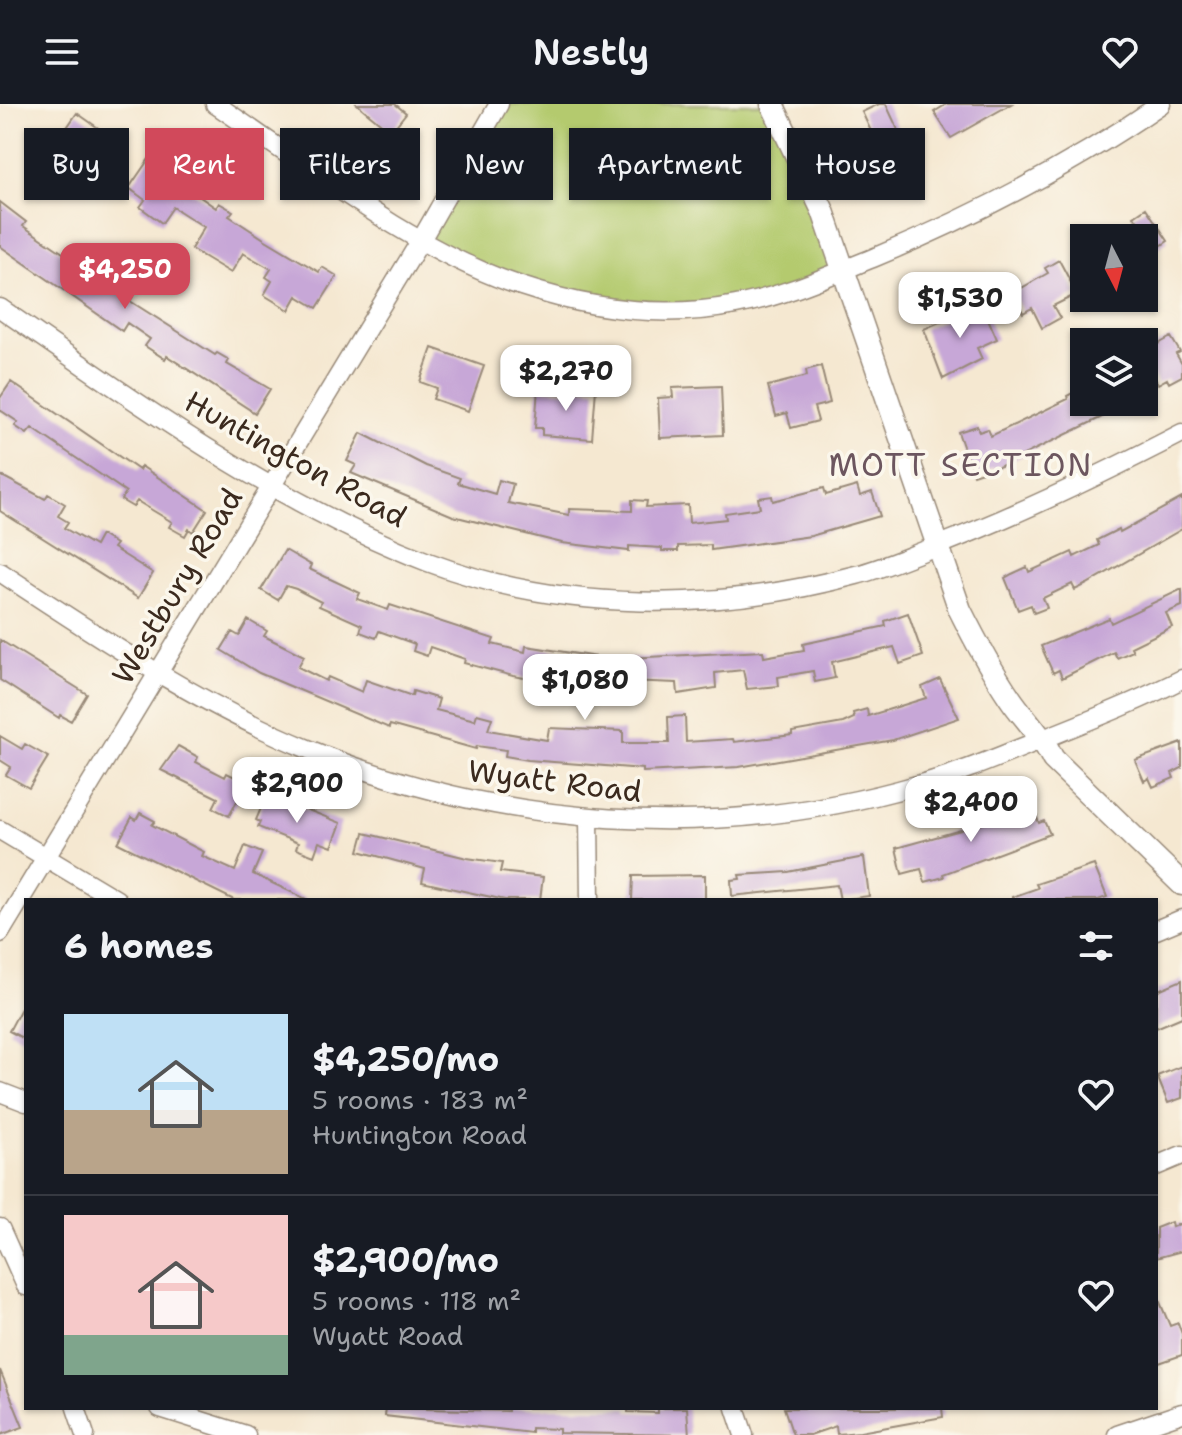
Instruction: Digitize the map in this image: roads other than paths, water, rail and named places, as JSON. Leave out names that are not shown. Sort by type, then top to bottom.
[{"type":"street","points":[[215,104],[421,240],[518,286],[570,301],[630,311],[671,312],[735,305],[794,290],[957,223],[1069,163],[1161,104]]},
{"type":"street","name":"Westbury Road","points":[[0,933],[421,240],[499,104]]},
{"type":"street","points":[[772,104],[823,211],[960,610],[979,648],[1011,700],[1043,739],[1053,759],[1182,884]]},
{"type":"street","name":"Huntington Road","points":[[0,308],[105,380],[272,484],[350,528],[431,563],[514,586],[614,601],[712,601],[782,592],[858,575],[1086,483],[1182,433]]},
{"type":"street","name":"Wyatt Road","points":[[0,572],[158,671],[256,726],[373,774],[486,804],[589,819],[699,821],[835,805],[919,785],[1043,739],[1182,679]]},
{"type":"street","points":[[589,819],[590,898]]},
{"type":"street","points":[[0,830],[114,898]]},
{"type":"street","points":[[1158,929],[1182,919]]},
{"type":"street","points":[[0,1092],[24,1101]]},
{"type":"street","points":[[1158,1165],[1182,1155]]},
{"type":"street","points":[[0,1228],[24,1282]]},
{"type":"street","points":[[77,1410],[85,1435]]},
{"type":"street","points":[[166,1410],[246,1435]]},
{"type":"street","points":[[736,1410],[744,1435]]},
{"type":"street","points":[[1117,1435],[1182,1413]]},
{"type":"district","name":"MOTT SECTION","points":[[961,464]]}]
